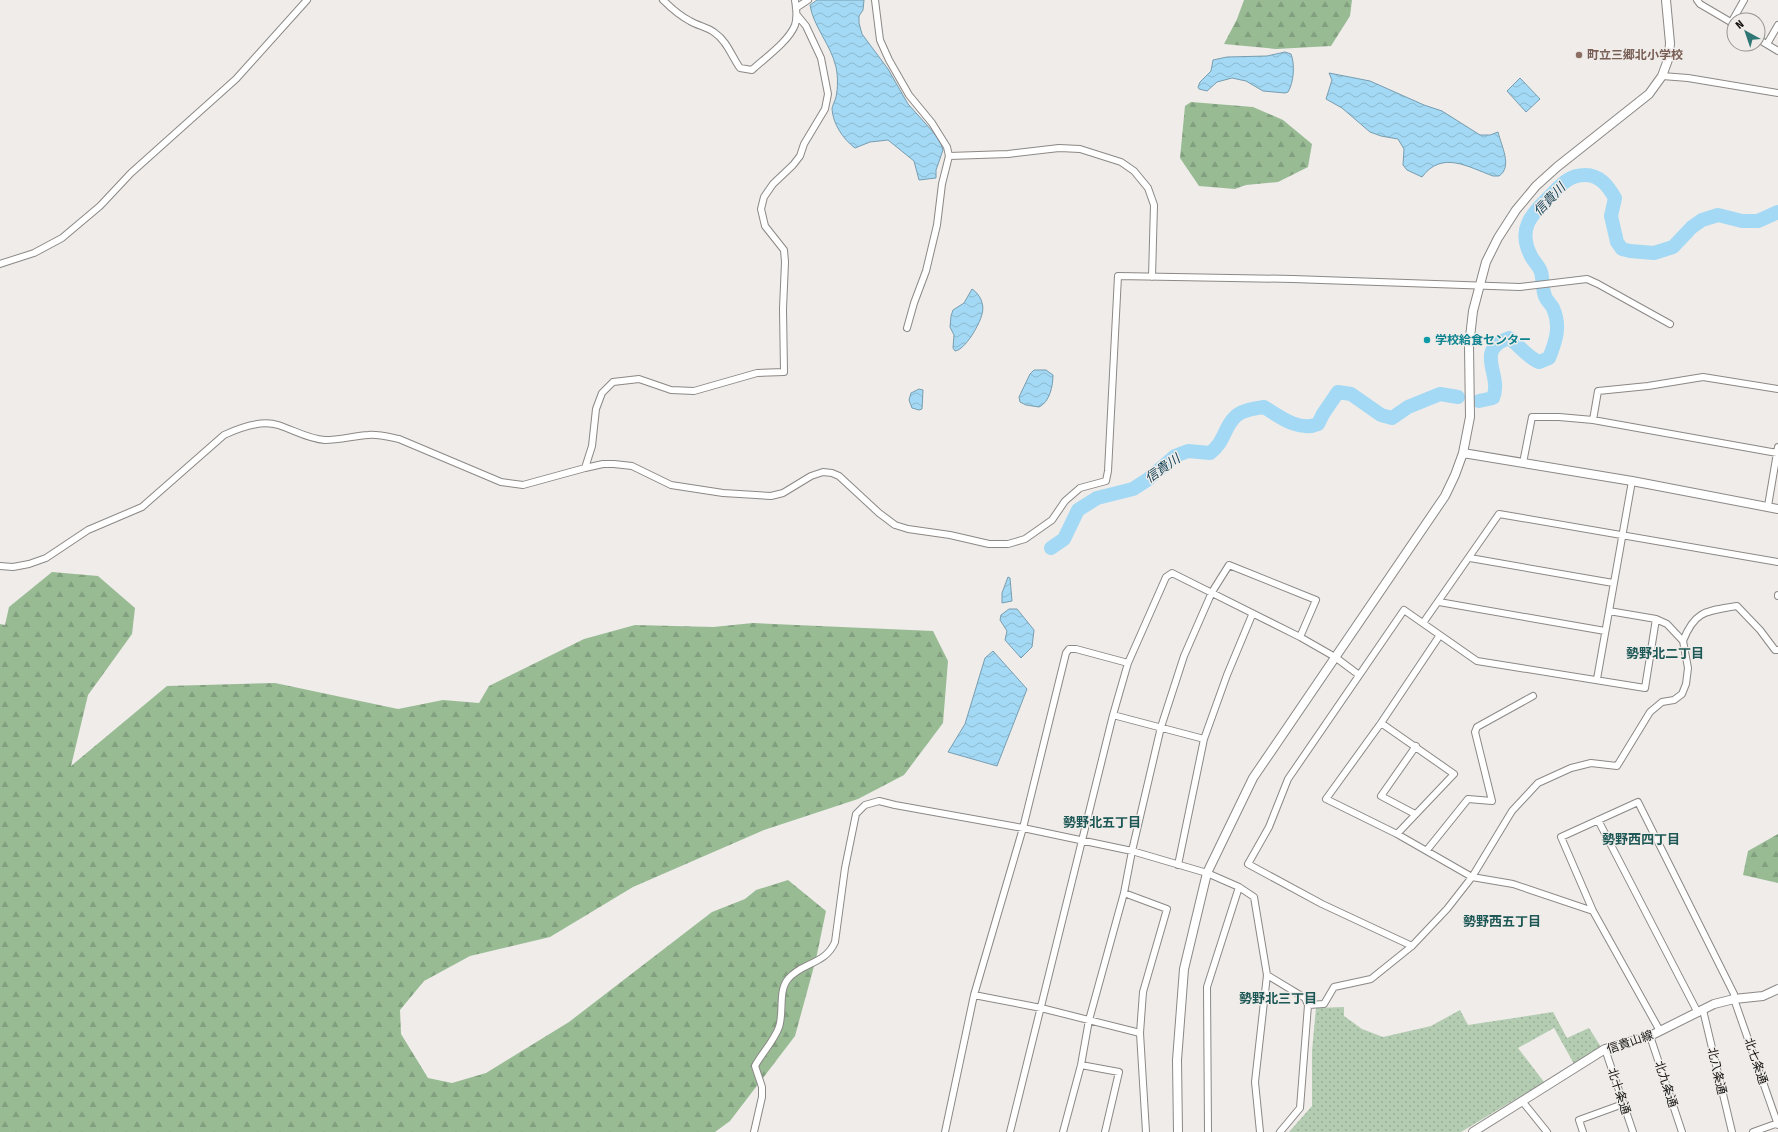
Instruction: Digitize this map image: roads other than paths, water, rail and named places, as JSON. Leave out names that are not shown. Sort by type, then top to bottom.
[{"type":"street","points":[[0,264],[34,253],[62,238],[100,206],[131,174],[236,79],[307,0]]},
{"type":"street","points":[[663,0],[672,9],[689,21],[715,32],[725,42],[728,51],[740,68],[752,70],[788,36],[795,25],[797,12],[795,0]]},
{"type":"street","points":[[797,12],[808,0]]},
{"type":"street","points":[[875,0],[880,40],[889,60],[910,95],[932,123],[947,147],[949,156],[942,184],[937,225],[932,248],[907,328]]},
{"type":"street","points":[[1178,1132],[1177,1060],[1184,969],[1207,873],[1253,778],[1445,496],[1455,475],[1463,453],[1470,417],[1469,346],[1473,311],[1486,262],[1498,238],[1516,210],[1536,186],[1557,167],[1648,94],[1662,76],[1669,57],[1670,42],[1666,0]]},
{"type":"street","points":[[1697,0],[1700,4],[1726,20]]},
{"type":"street","points":[[1738,12],[1744,0]]},
{"type":"street","points":[[585,468],[592,446],[596,409],[602,393],[613,382],[639,379],[671,390],[694,391],[757,373],[784,372],[784,250],[765,226],[761,209],[764,197],[773,184],[793,165],[800,156],[804,144],[825,109],[828,94],[821,58],[806,26],[797,12]]},
{"type":"street","points":[[1778,25],[1767,44],[1778,51]]},
{"type":"street","points":[[1662,76],[1688,78],[1778,93]]},
{"type":"street","points":[[949,156],[1008,154],[1059,148],[1080,150],[1121,162],[1134,171],[1148,188],[1154,205],[1152,277]]},
{"type":"street","points":[[0,566],[13,567],[29,564],[46,558],[88,530],[142,507],[224,435],[235,430],[260,424],[276,425],[314,439],[327,440],[370,434],[386,436],[501,482],[523,485],[603,464],[632,466],[672,485],[723,493],[771,496],[783,493],[811,476],[824,472],[840,476],[879,513],[895,525],[908,529],[950,534],[989,544],[1008,544],[1025,539],[1052,520],[1065,501],[1080,488],[1106,481],[1108,471],[1118,276],[1520,287],[1587,279],[1670,324]]},
{"type":"street","points":[[1593,420],[1598,391],[1648,386],[1703,377],[1778,389]]},
{"type":"street","points":[[1523,462],[1532,417],[1559,417],[1593,420],[1778,450],[1776,474],[1768,506]]},
{"type":"street","points":[[1463,453],[1632,481],[1778,508]]},
{"type":"street","points":[[1597,679],[1632,481]]},
{"type":"street","points":[[1423,623],[1470,558],[1499,514],[1778,562]]},
{"type":"street","points":[[1470,558],[1613,583]]},
{"type":"street","points":[[1063,1132],[1080,1065],[1089,1020],[1124,894],[1132,851],[1161,727],[1184,656],[1212,592],[1229,564],[1316,600],[1300,637]]},
{"type":"street","points":[[1010,1132],[1113,715],[1128,663],[1166,577],[1172,573],[1212,592],[1252,615],[1300,637],[1335,657],[1359,675]]},
{"type":"street","points":[[1439,602],[1605,631]]},
{"type":"street","points":[[1683,641],[1691,623],[1703,613],[1737,606],[1760,630],[1770,646],[1775,650],[1778,650]]},
{"type":"street","points":[[1412,946],[1322,904],[1248,864],[1269,827],[1288,779],[1404,610],[1477,661],[1597,679],[1645,688],[1656,619]]},
{"type":"street","points":[[1308,1005],[1324,1004],[1334,987],[1371,979],[1412,946],[1447,909],[1472,877],[1512,811],[1538,783],[1571,768],[1591,763],[1617,766],[1650,712],[1662,702],[1674,700],[1682,694],[1686,684],[1688,668],[1683,641],[1667,624],[1656,619],[1609,611]]},
{"type":"street","points":[[1178,865],[1204,738],[1227,675],[1252,615]]},
{"type":"street","points":[[1440,636],[1381,723],[1326,799],[1427,850],[1472,877],[1513,884],[1592,911]]},
{"type":"street","points":[[945,1132],[974,995],[1023,828],[1067,650],[1076,649],[1128,663]]},
{"type":"street","points":[[1427,850],[1468,800],[1492,801],[1475,732],[1477,727],[1534,696]]},
{"type":"street","points":[[1113,715],[1204,738]]},
{"type":"street","points":[[1381,723],[1454,774],[1397,834]]},
{"type":"street","points":[[1415,814],[1381,796],[1416,746]]},
{"type":"street","points":[[754,1132],[762,1097],[762,1087],[755,1066],[775,1036],[779,1025],[783,992],[788,979],[800,970],[821,960],[832,949],[835,942],[845,868],[856,814],[865,805],[878,801],[1023,828],[1132,851],[1207,873],[1240,888],[1254,897],[1267,975],[1255,1082],[1260,1132]]},
{"type":"street","name":"北七条通","points":[[1598,820],[1638,802],[1734,994],[1734,999],[1778,1124]]},
{"type":"street","points":[[1598,820],[1561,837],[1592,911],[1660,1031]]},
{"type":"street","name":"北八条通","points":[[1598,820],[1700,1011],[1732,1132]]},
{"type":"street","points":[[1208,1132],[1208,987],[1240,888]]},
{"type":"street","points":[[1124,894],[1167,909],[1143,992],[1140,1033],[1146,1132]]},
{"type":"street","points":[[1267,975],[1305,998],[1308,1005],[1300,1108],[1280,1132]]},
{"type":"street","name":"信貴山線","points":[[1473,1132],[1605,1049],[1650,1036],[1714,1004],[1734,999],[1763,996],[1778,989]]},
{"type":"street","points":[[974,995],[1041,1008],[1140,1033]]},
{"type":"street","name":"北九条通","points":[[1650,1036],[1682,1132]]},
{"type":"street","name":"北十条通","points":[[1605,1049],[1633,1132]]},
{"type":"street","points":[[1080,1065],[1119,1072],[1105,1132]]},
{"type":"street","points":[[1522,1101],[1547,1132]]},
{"type":"street","points":[[1583,1132],[1579,1120],[1623,1104]]},
{"type":"street","points":[[1753,1132],[1778,1124]]},
{"type":"water","points":[[817,0],[864,0],[863,10],[859,16],[862,34],[888,69],[908,104],[934,133],[941,144],[943,150],[936,170],[936,178],[919,180],[914,161],[888,140],[870,142],[855,148],[839,131],[834,120],[832,109],[837,90],[836,67],[834,59],[812,13],[810,5]]},
{"type":"water","points":[[1285,52],[1291,54],[1293,63],[1293,78],[1288,92],[1263,91],[1246,81],[1232,78],[1217,82],[1207,91],[1199,89],[1198,87],[1200,82],[1211,71],[1213,60],[1227,57],[1267,56]]},
{"type":"water","points":[[1329,73],[1370,81],[1424,105],[1442,111],[1480,135],[1490,135],[1498,132],[1506,162],[1503,172],[1499,176],[1493,176],[1465,165],[1447,162],[1438,164],[1422,177],[1407,170],[1403,165],[1404,149],[1398,139],[1381,136],[1370,132],[1342,108],[1326,99],[1332,80]]},
{"type":"water","points":[[1520,78],[1540,99],[1526,112],[1507,91]]},
{"type":"water","points":[[972,289],[981,300],[983,311],[975,330],[963,346],[959,350],[955,351],[953,348],[954,335],[950,327],[951,316],[953,310],[964,303]]},
{"type":"water","points":[[1034,370],[1046,370],[1053,375],[1048,397],[1043,405],[1039,407],[1026,405],[1020,402],[1019,397],[1030,374]]},
{"type":"water","points":[[919,389],[923,390],[922,409],[919,410],[912,408],[909,400],[911,393]]},
{"type":"water","points":[[1008,577],[1010,578],[1012,601],[1002,603],[1002,593]]},
{"type":"water","points":[[1009,609],[1017,609],[1034,630],[1032,647],[1021,658],[1005,640],[1007,631],[1000,620],[1001,615]]},
{"type":"water","points":[[993,651],[1027,689],[997,766],[948,752],[965,724],[985,658]]},
{"type":"waterway","name":"信貴川","points":[[1479,401],[1493,398],[1495,380],[1491,364],[1491,356],[1493,349],[1498,343],[1509,338],[1539,362],[1549,358],[1552,352],[1557,333],[1557,321],[1553,308],[1546,299],[1543,290],[1542,275],[1532,258],[1525,238],[1528,223],[1532,216],[1566,181],[1579,175],[1590,175],[1599,179],[1606,185],[1615,198],[1611,216],[1617,242],[1622,249],[1630,251],[1654,253],[1673,247],[1692,227],[1702,220],[1718,215],[1742,221],[1758,221],[1778,212]]},
{"type":"waterway","name":"信貴川","points":[[1051,548],[1064,539],[1078,510],[1097,498],[1133,489],[1147,480],[1175,456],[1188,451],[1210,453],[1219,444],[1231,421],[1245,411],[1264,407],[1297,425],[1311,426],[1318,424],[1338,392],[1351,394],[1381,415],[1392,418],[1408,407],[1440,394],[1458,397]]},
{"type":"place","name":"町立三郷北小学校","points":[[1579,55]]},
{"type":"place","name":"学校給食センター","points":[[1427,340]]},
{"type":"district","name":"勢野北二丁目","points":[[1665,653]]},
{"type":"district","name":"勢野北五丁目","points":[[1102,822]]},
{"type":"district","name":"勢野西四丁目","points":[[1641,839]]},
{"type":"district","name":"勢野西五丁目","points":[[1502,921]]},
{"type":"district","name":"勢野北三丁目","points":[[1278,998]]}]
